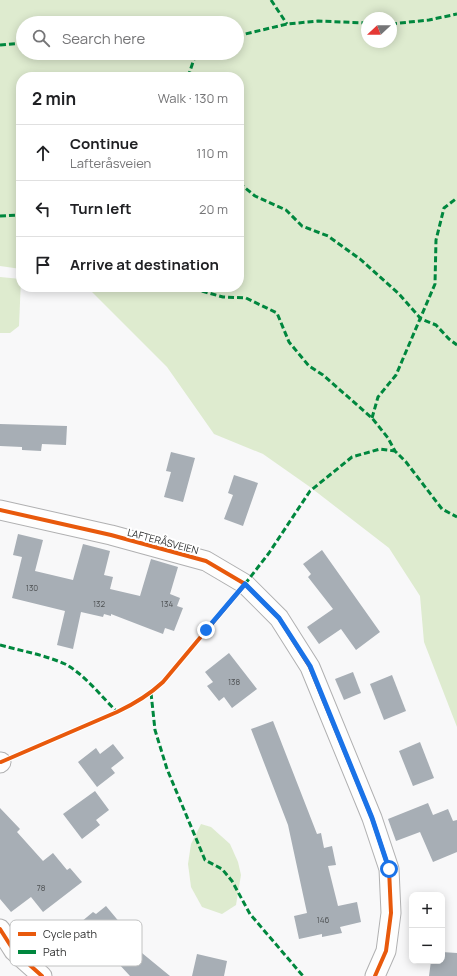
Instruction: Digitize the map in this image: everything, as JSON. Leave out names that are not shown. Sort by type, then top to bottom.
[{"type":"street","name":"LAFTERÅSVEIEN","points":[[0,510],[111,535],[206,561],[245,584],[279,618],[310,666],[372,818],[389,869],[391,913],[386,951],[375,976]]},
{"type":"street","points":[[0,929],[10,945]]},
{"type":"street","points":[[31,966],[42,976]]},
{"type":"green space","points":[[0,0],[457,0],[457,727],[424,642],[420,596],[389,548],[310,487],[263,454],[214,434],[167,367],[92,292],[244,292],[244,72],[16,72],[16,268],[0,266]]},
{"type":"green space","points":[[0,277],[16,279],[16,292],[20,292],[19,326],[10,333],[0,333]]},
{"type":"green space","points":[[201,824],[211,827],[230,844],[238,862],[241,875],[236,905],[222,914],[202,907],[191,887],[188,864],[191,844]]},
{"type":"building","points":[[0,424],[67,426],[66,445],[42,444],[41,451],[22,450],[22,447],[0,446]]},
{"type":"building","points":[[171,452],[195,458],[183,502],[164,497],[171,472],[166,471]]},
{"type":"building","points":[[234,475],[258,483],[243,526],[224,519],[233,495],[228,493]]},
{"type":"building","points":[[18,534],[43,540],[35,571],[73,580],[83,544],[110,551],[104,575],[113,577],[110,589],[140,596],[151,559],[178,567],[170,594],[180,598],[177,606],[183,608],[174,631],[165,628],[163,634],[111,614],[111,616],[104,614],[103,617],[81,612],[73,649],[57,645],[65,611],[12,598],[22,557],[13,555]]},
{"type":"building","points":[[322,550],[380,632],[356,650],[341,629],[319,644],[307,627],[333,609],[308,577],[311,574],[303,564]]},
{"type":"building","points":[[229,653],[257,689],[232,708],[224,697],[219,701],[207,686],[213,682],[205,672]]},
{"type":"building","points":[[353,672],[361,693],[344,700],[335,679]]},
{"type":"building","points":[[392,675],[406,711],[384,720],[370,684]]},
{"type":"building","points":[[273,721],[317,834],[321,833],[324,848],[332,846],[336,865],[328,866],[338,906],[357,902],[361,922],[340,927],[342,933],[322,937],[322,934],[299,939],[294,916],[307,913],[288,825],[251,729]]},
{"type":"building","points":[[420,742],[434,778],[413,786],[399,751]]},
{"type":"building","points":[[113,744],[124,758],[111,768],[115,773],[97,787],[78,762],[96,748],[100,754]]},
{"type":"building","points":[[95,791],[109,810],[96,820],[100,825],[82,839],[63,814]]},
{"type":"building","points":[[428,803],[433,815],[448,809],[453,821],[457,820],[457,852],[433,862],[420,832],[396,841],[388,819]]},
{"type":"building","points":[[0,808],[20,829],[17,832],[43,861],[53,853],[67,870],[70,868],[82,882],[43,912],[31,897],[11,912],[0,899]]},
{"type":"building","points":[[106,906],[118,920],[83,920],[93,912],[96,914]]},
{"type":"building","points":[[445,952],[457,953],[457,976],[429,976],[431,964],[445,964]]},
{"type":"building","points":[[142,953],[170,976],[130,976],[121,966],[142,966]]},
{"type":"building","points":[[197,954],[227,961],[224,976],[192,976]]},
{"type":"marked path","points":[[271,0],[287,24]]},
{"type":"marked path","points":[[397,23],[429,20],[457,14]]},
{"type":"marked path","points":[[244,34],[287,24],[318,21],[361,23]]},
{"type":"marked path","points":[[0,45],[16,44]]},
{"type":"marked path","points":[[190,72],[194,60]]},
{"type":"marked path","points":[[244,187],[255,196],[286,210],[302,226],[328,236],[360,259],[399,294],[421,319],[436,325],[457,345]]},
{"type":"marked path","points":[[372,418],[378,397],[396,375],[435,284],[436,240],[444,208],[457,198]]},
{"type":"marked path","points":[[0,216],[16,215]]},
{"type":"marked path","points":[[205,292],[223,297],[246,298],[277,313],[289,342],[309,366],[323,375],[372,418],[388,438],[395,451],[406,462],[442,509],[457,517]]},
{"type":"marked path","points":[[245,584],[269,553],[310,491],[352,457],[380,449],[395,451]]},
{"type":"marked path","points":[[0,645],[57,661],[72,668],[86,680],[117,712]]},
{"type":"marked path","points":[[151,693],[155,730],[167,769],[205,860],[222,869],[232,881],[250,914],[303,976]]},
{"type":"cycle path","points":[[0,510],[111,535],[206,561],[245,584],[279,618],[310,667],[372,818],[389,869],[391,913],[386,951],[375,976]]},
{"type":"cycle path","points":[[1,762],[117,712],[158,687],[245,584]]},
{"type":"cycle path","points":[[0,929],[10,945]]},
{"type":"cycle path","points":[[31,966],[42,976]]},
{"type":"route","points":[[206,630],[245,584],[279,618],[310,666],[372,818],[389,869]]}]
